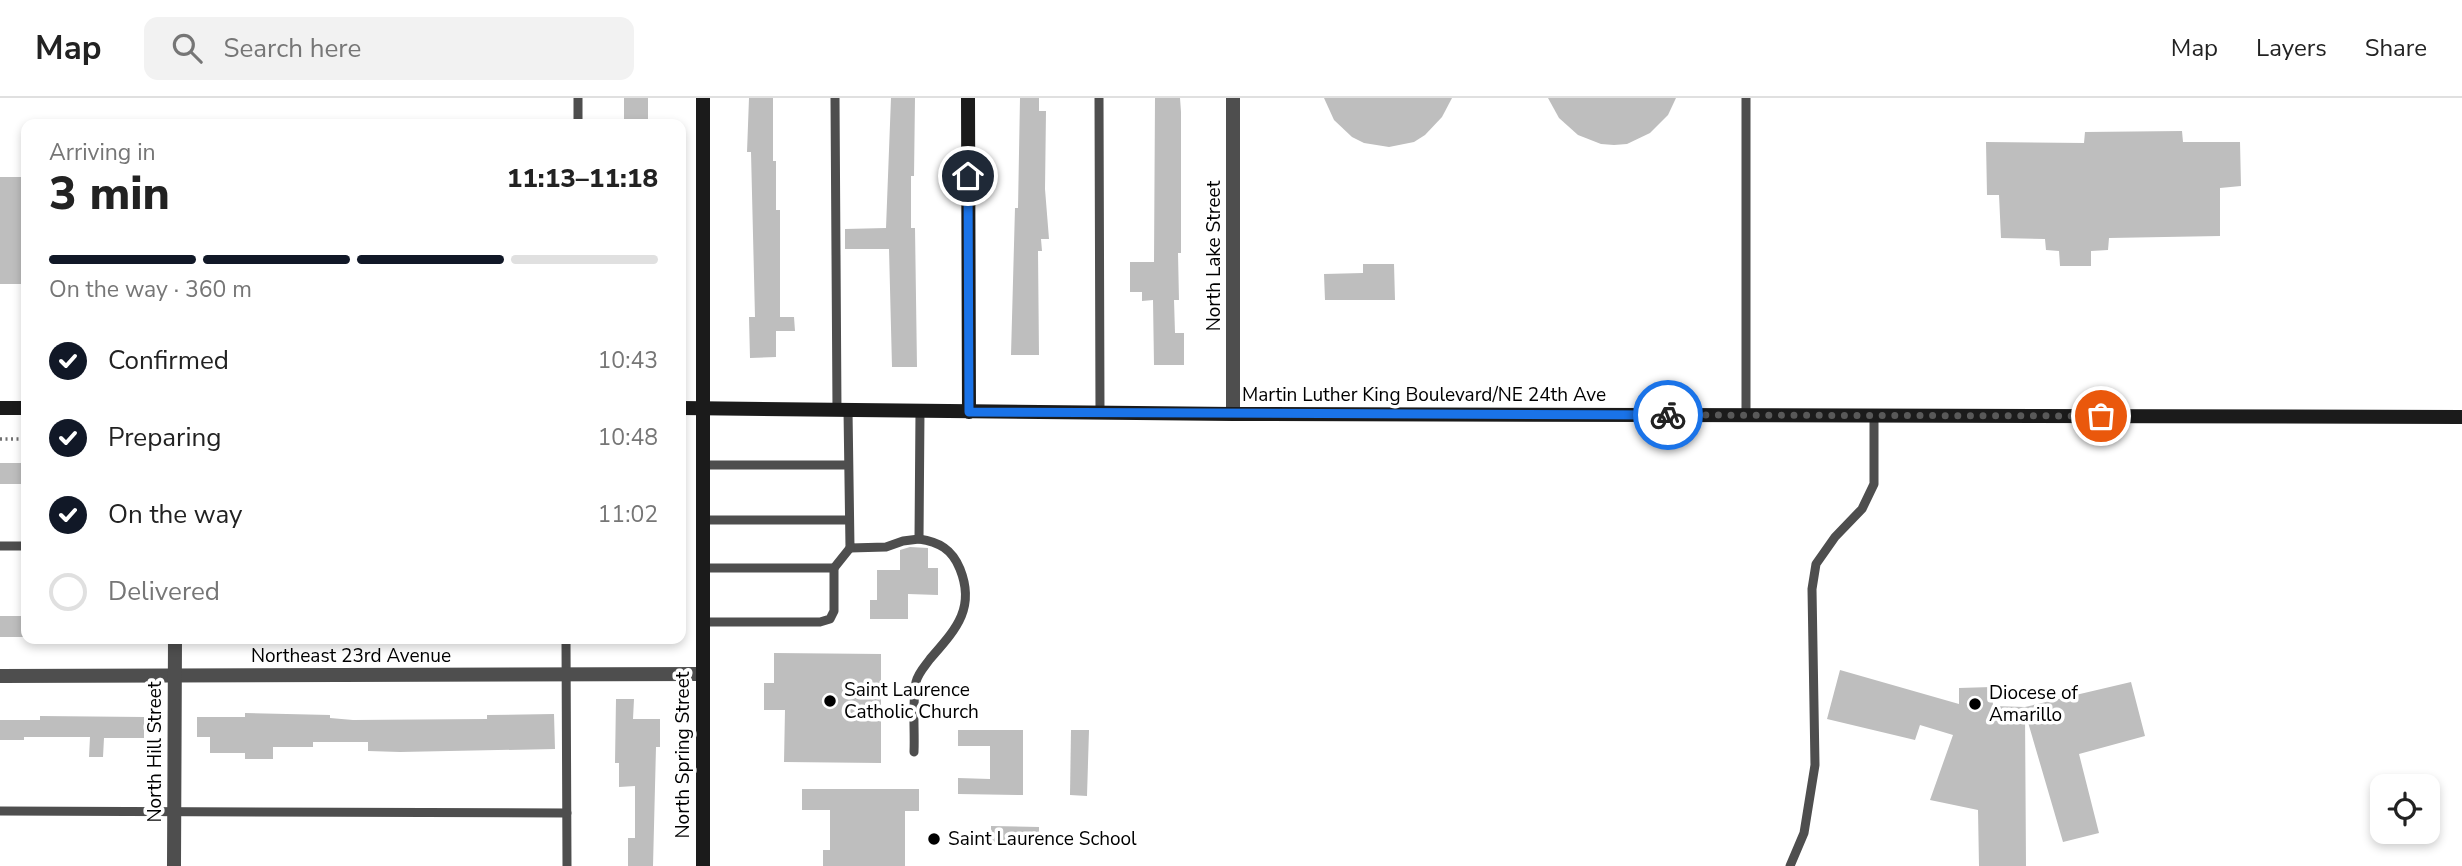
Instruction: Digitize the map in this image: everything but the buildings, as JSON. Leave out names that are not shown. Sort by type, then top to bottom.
[{"type":"main road","name":"North Spring Street","points":[[702,866],[703,98]]},
{"type":"main road","points":[[968,98],[969,412]]},
{"type":"main road","points":[[0,408],[21,408]]},
{"type":"main road","name":"Martin Luther King Boulevard/NE 24th Ave","points":[[686,408],[1233,414],[2462,418]]},
{"type":"street","name":"North Lake Street","points":[[1233,98],[1233,414]]},
{"type":"street","name":"North Hill Street","points":[[174,866],[175,644]]},
{"type":"street","name":"Northeast 23rd Avenue","points":[[0,676],[702,674]]},
{"type":"lane","points":[[578,98],[578,119]]},
{"type":"lane","points":[[703,622],[820,622],[830,619],[834,611],[834,568],[850,548],[848,465],[843,410],[835,98]]},
{"type":"lane","points":[[1099,98],[1100,413]]},
{"type":"lane","points":[[1746,98],[1746,415]]},
{"type":"lane","points":[[919,539],[920,411]]},
{"type":"lane","points":[[1790,866],[1804,833],[1815,765],[1812,602],[1816,564],[1835,537],[1862,509],[1874,484],[1874,416]]},
{"type":"lane","points":[[704,465],[848,465]]},
{"type":"lane","points":[[703,520],[849,520]]},
{"type":"lane","points":[[850,548],[887,547],[902,541],[919,539],[943,545],[957,561],[964,578],[962,617],[916,681],[914,752]]},
{"type":"lane","points":[[0,546],[21,546]]},
{"type":"lane","points":[[703,568],[834,568]]},
{"type":"lane","points":[[566,644],[567,866]]},
{"type":"lane","points":[[0,811],[567,813]]},
{"type":"path","points":[[0,439],[21,439]]},
{"type":"way so far","points":[[1668,415],[2101,416]]},
{"type":"place","name":"Saint Laurence Catholic Church","points":[[830,701]]},
{"type":"place","name":"Diocese of Amarillo","points":[[1975,704]]},
{"type":"place","name":"Saint Laurence School","points":[[934,839]]},
{"type":"route","points":[[968,176],[969,412],[1668,415]]}]
